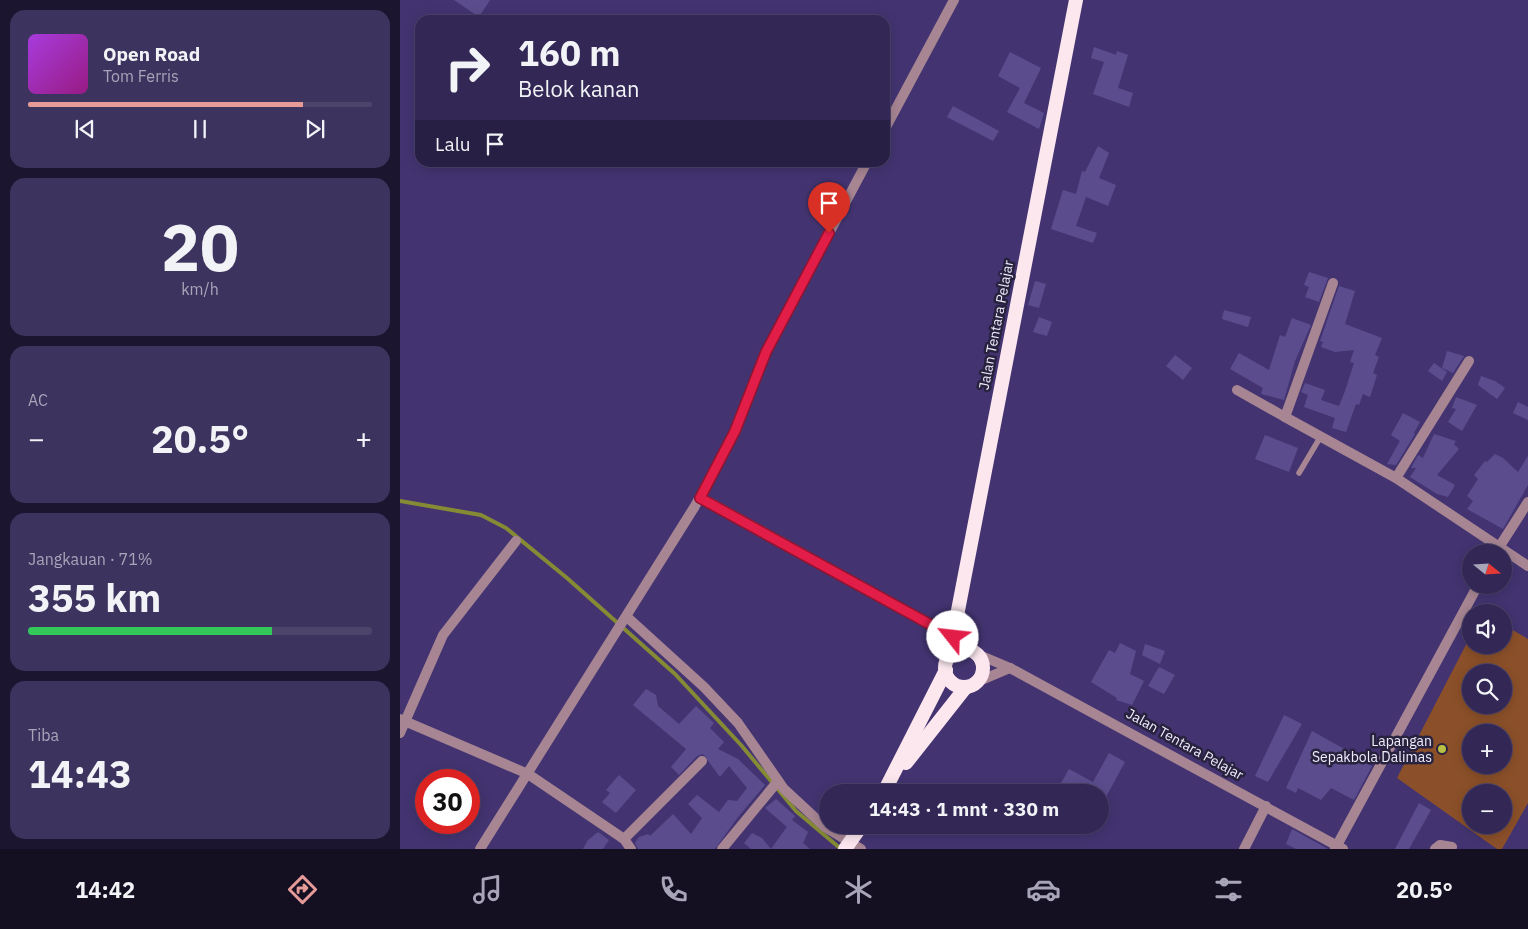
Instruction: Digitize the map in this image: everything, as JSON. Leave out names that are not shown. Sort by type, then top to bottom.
[{"type":"highway","name":"Jalan Tentara Pelajar","points":[[888,784],[948,663],[959,615],[979,494],[1076,0]]},
{"type":"highway","points":[[890,784],[972,685],[981,677],[983,665],[974,652],[959,615]]},
{"type":"highway","points":[[972,685],[955,684],[950,681],[948,663],[959,650],[974,652]]},
{"type":"highway","points":[[851,847],[858,834]]},
{"type":"street","points":[[890,120],[954,0]]},
{"type":"street","points":[[480,849],[700,498],[735,431],[766,352],[864,167]]},
{"type":"street","points":[[1285,417],[1333,284]]},
{"type":"street","points":[[1396,478],[1469,361]]},
{"type":"street","points":[[1237,390],[1396,478],[1489,544]]},
{"type":"street","points":[[700,498],[953,637]]},
{"type":"street","points":[[1501,544],[1528,502]]},
{"type":"street","points":[[400,733],[403,720],[443,634],[516,541]]},
{"type":"street","points":[[1512,558],[1528,566]]},
{"type":"street","points":[[1338,848],[1473,594]]},
{"type":"street","points":[[625,620],[704,687],[738,723],[776,782],[825,827],[851,847]]},
{"type":"street","name":"Jalan Tentara Pelajar","points":[[974,652],[1010,668],[1266,806],[1338,848]]},
{"type":"street","points":[[972,685],[1010,668]]},
{"type":"street","points":[[403,720],[528,774],[624,839],[631,849]]},
{"type":"street","points":[[624,839],[702,761]]},
{"type":"street","points":[[722,849],[776,782]]},
{"type":"street","points":[[1244,849],[1266,806]]},
{"type":"street","points":[[1435,849],[1440,845],[1452,847]]},
{"type":"lane","points":[[1300,473],[1321,436]]},
{"type":"shaded area","name":"Lapangan Sepakbola Dalimas","points":[[1512,630],[1528,639],[1528,803],[1512,831],[1512,784],[1462,784],[1462,824],[1397,778],[1462,652],[1462,654],[1512,654]]},
{"type":"shaded area","name":"Lapangan Sepakbola Dalimas","points":[[1476,834],[1510,834],[1502,849],[1497,849]]},
{"type":"building","points":[[454,0],[490,0],[480,15],[476,15]]},
{"type":"building","points":[[1094,47],[1116,55],[1117,51],[1128,55],[1118,88],[1133,93],[1129,107],[1093,94],[1104,62],[1091,58]]},
{"type":"building","points":[[1010,52],[1041,68],[1024,103],[1044,113],[1039,129],[1007,112],[1020,88],[998,76]]},
{"type":"building","points":[[953,106],[999,131],[993,141],[947,117]]},
{"type":"building","points":[[1098,146],[1109,153],[1099,178],[1116,185],[1108,206],[1086,197],[1076,226],[1097,233],[1093,243],[1051,229],[1063,190],[1076,194],[1082,171],[1085,172]]},
{"type":"building","points":[[1309,272],[1328,278],[1319,302],[1305,297],[1309,287],[1304,285]]},
{"type":"building","points":[[1035,281],[1046,284],[1039,308],[1028,305]]},
{"type":"building","points":[[1339,286],[1355,291],[1345,324],[1382,338],[1375,355],[1379,357],[1373,373],[1377,375],[1370,397],[1363,394],[1359,405],[1356,404],[1346,432],[1332,428],[1335,418],[1304,407],[1308,395],[1301,392],[1305,383],[1325,390],[1321,400],[1339,406],[1345,391],[1354,363],[1350,362],[1354,350],[1335,352],[1321,347],[1323,342],[1320,341]]},
{"type":"building","points":[[1224,310],[1251,317],[1248,327],[1222,319]]},
{"type":"building","points":[[1039,317],[1052,322],[1047,336],[1033,332]]},
{"type":"building","points":[[1292,318],[1311,325],[1295,361],[1284,400],[1261,394],[1263,388],[1230,369],[1239,353],[1269,370],[1280,335],[1285,337]]},
{"type":"building","points":[[1447,351],[1464,356],[1453,373],[1442,368]]},
{"type":"building","points":[[1175,355],[1192,368],[1183,380],[1166,366]]},
{"type":"building","points":[[1434,363],[1447,372],[1442,381],[1428,371]]},
{"type":"building","points":[[1481,376],[1495,381],[1505,388],[1497,399],[1478,385]]},
{"type":"building","points":[[1456,397],[1477,405],[1462,431],[1448,422],[1456,409],[1452,408]]},
{"type":"building","points":[[1518,402],[1528,407],[1528,420],[1513,413]]},
{"type":"building","points":[[1403,413],[1420,422],[1396,465],[1387,464],[1400,441],[1391,435]]},
{"type":"building","points":[[1434,434],[1456,441],[1454,444],[1459,449],[1437,475],[1455,485],[1448,497],[1437,494],[1410,477],[1416,468],[1411,468],[1418,455],[1423,458]]},
{"type":"building","points":[[1265,435],[1298,448],[1289,472],[1255,459]]},
{"type":"building","points":[[1495,454],[1503,458],[1518,472],[1528,456],[1528,485],[1503,529],[1467,509],[1473,501],[1467,496],[1478,479],[1474,475],[1485,461],[1487,462]]},
{"type":"building","points":[[1120,643],[1136,651],[1130,674],[1144,681],[1132,705],[1116,700],[1117,698],[1091,682],[1109,650],[1115,653]]},
{"type":"building","points":[[1145,644],[1165,651],[1160,664],[1142,655]]},
{"type":"building","points":[[1159,667],[1175,675],[1164,694],[1148,686]]},
{"type":"building","points":[[646,689],[656,695],[658,706],[679,724],[696,706],[714,723],[710,728],[724,742],[718,749],[738,759],[765,785],[738,817],[715,849],[638,849],[635,843],[639,837],[648,834],[650,836],[673,814],[691,834],[702,818],[688,804],[697,795],[719,812],[728,800],[737,801],[747,788],[729,766],[720,777],[703,754],[697,756],[679,775],[671,767],[686,749],[633,705]]},
{"type":"building","points":[[1284,715],[1302,724],[1268,782],[1255,776]]},
{"type":"building","points":[[1312,731],[1357,756],[1355,759],[1372,766],[1354,800],[1331,788],[1321,800],[1298,788],[1296,793],[1286,788]]},
{"type":"building","points":[[1109,753],[1125,762],[1109,791],[1109,784],[1061,784],[1069,769],[1093,782]]},
{"type":"building","points":[[619,775],[636,790],[616,813],[602,802],[610,793],[606,790]]},
{"type":"building","points":[[776,799],[795,816],[792,820],[808,832],[803,843],[810,849],[771,849],[787,827],[765,808]]},
{"type":"building","points":[[1419,803],[1431,810],[1409,849],[1395,849]]},
{"type":"building","points":[[1292,829],[1328,849],[1296,849],[1286,844]]},
{"type":"building","points":[[598,832],[609,840],[603,849],[583,849],[588,840]]},
{"type":"building","points":[[752,833],[762,838],[771,849],[751,849],[744,843]]},
{"type":"waterway","points":[[400,501],[481,515],[506,528],[567,578],[675,674],[741,745],[796,811],[841,849]]},
{"type":"place","name":"Lapangan Sepakbola Dalimas","points":[[1442,749]]},
{"type":"route","points":[[829,233],[766,352],[735,431],[700,498],[953,637]]}]
